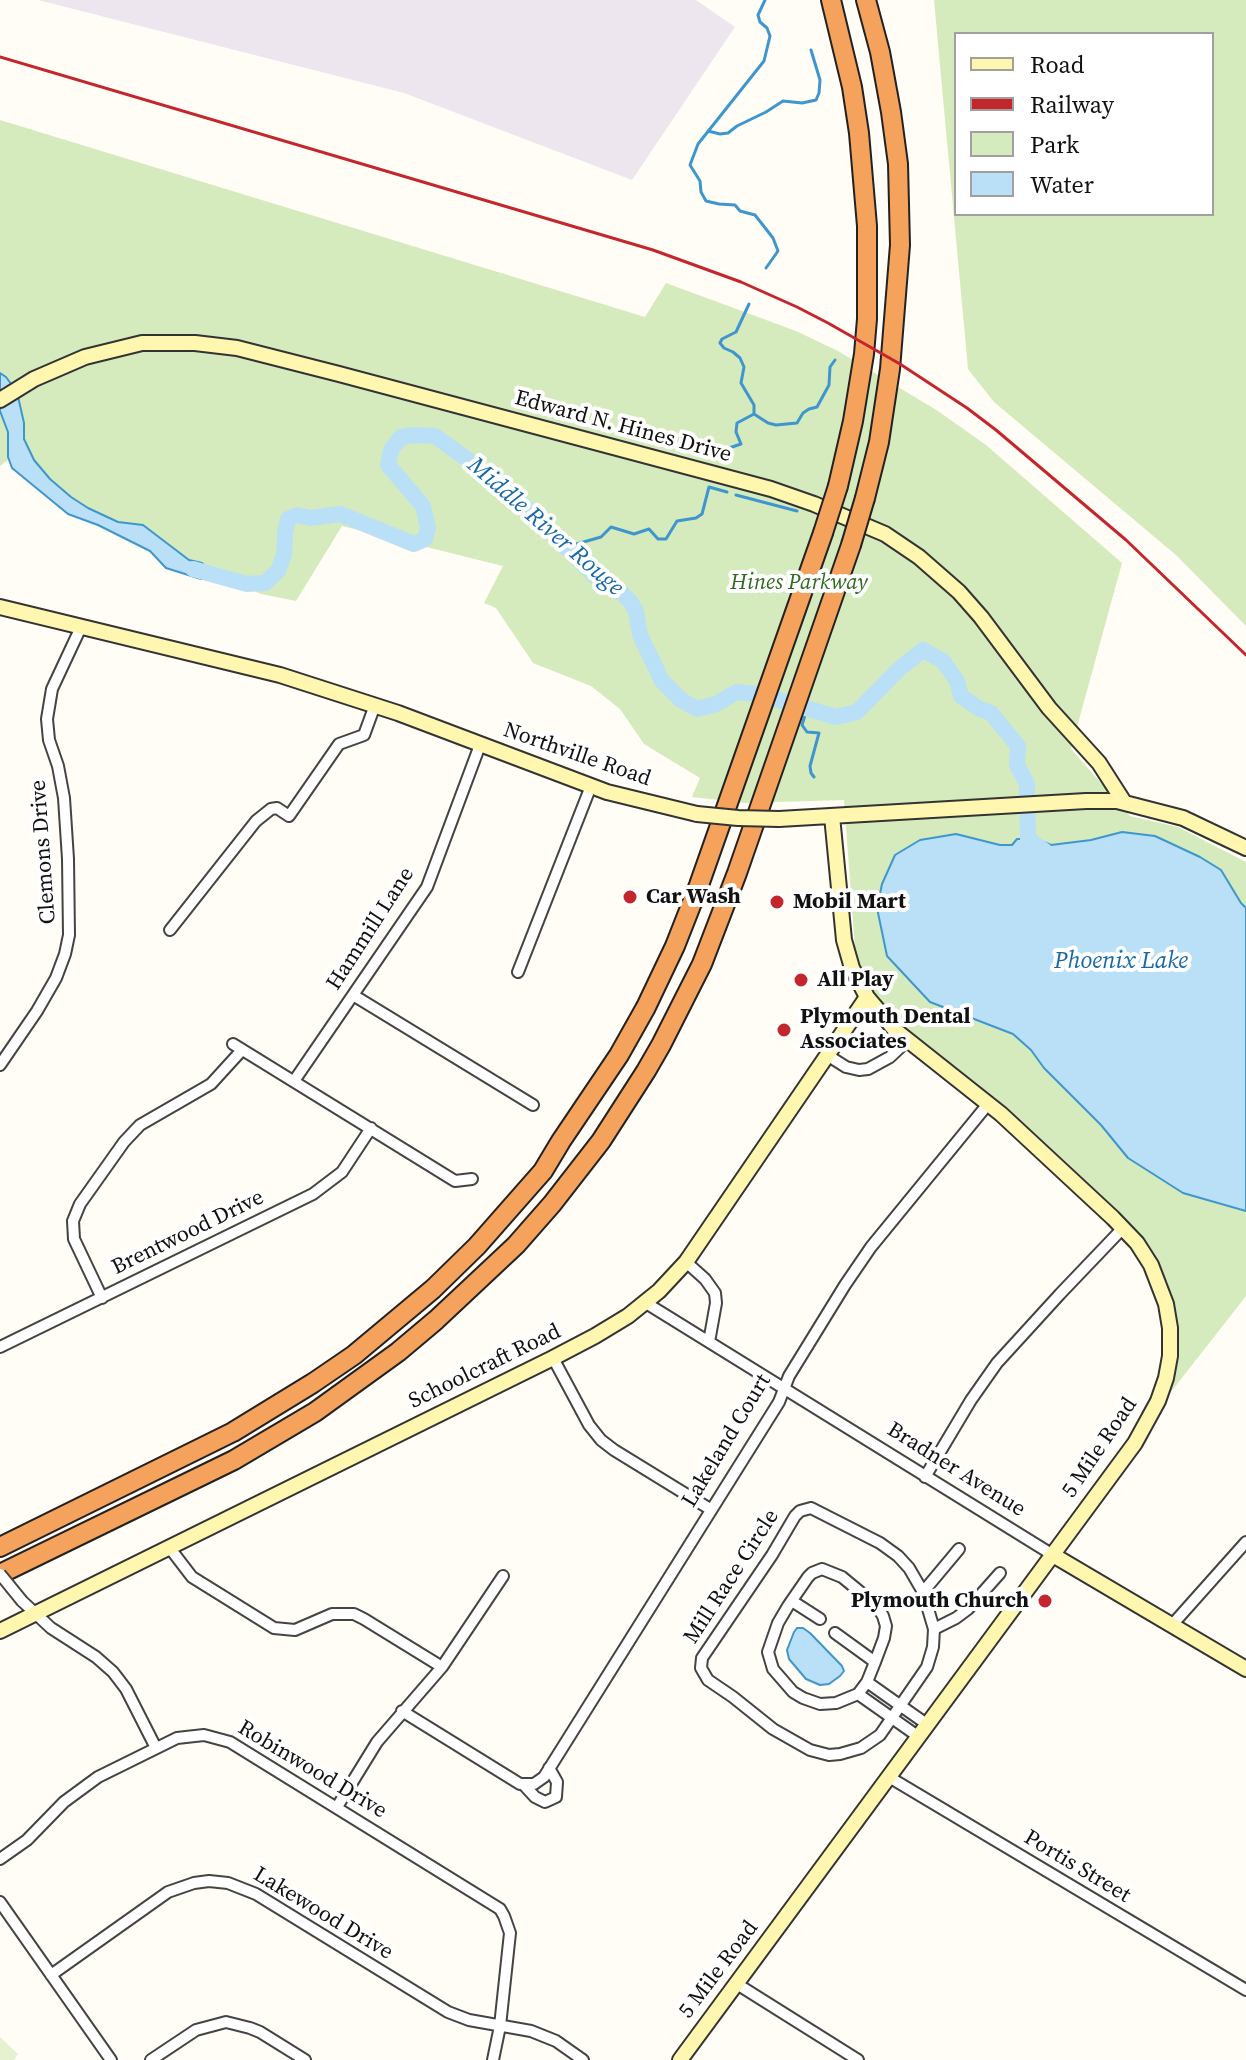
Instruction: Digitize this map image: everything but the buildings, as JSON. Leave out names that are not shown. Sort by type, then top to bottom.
[{"type":"highway","points":[[0,1547],[233,1432],[354,1355],[406,1313],[477,1246],[543,1171],[619,1055],[646,1007],[689,911],[761,713],[838,486],[853,421],[867,319],[867,226],[852,87],[831,0]]},
{"type":"highway","points":[[0,1574],[234,1460],[315,1412],[398,1352],[516,1245],[552,1204],[601,1141],[661,1045],[702,964],[721,917],[851,545],[879,442],[890,369],[900,245],[898,164],[880,52],[866,0]]},
{"type":"street","name":"Edward N. Hines Drive","points":[[0,400],[51,370],[75,360],[142,343],[182,342],[225,347],[339,374],[771,489],[814,504],[885,534],[919,557],[959,592],[1049,708],[1099,763],[1124,802]]},
{"type":"street","name":"Northville Road","points":[[0,607],[280,675],[375,705],[591,786],[697,814],[779,819],[1086,801],[1124,802],[1183,818],[1246,848]]},
{"type":"street","name":"Clemons Drive","points":[[0,1065],[56,978],[69,935],[64,798],[49,740],[47,719],[52,689],[81,627]]},
{"type":"street","points":[[170,930],[256,821],[277,808],[289,816],[339,744],[364,735],[375,705]]},
{"type":"street","name":"Hammill Lane","points":[[294,1081],[427,887],[480,745]]},
{"type":"street","points":[[518,972],[591,786]]},
{"type":"street","name":"5 Mile Road","points":[[680,2060],[1140,1435],[1166,1378],[1171,1340],[1166,1304],[1151,1265],[1137,1243],[1058,1166],[988,1104],[907,1041],[867,997],[852,968],[844,940],[832,816]]},
{"type":"street","points":[[353,995],[533,1105]]},
{"type":"street","name":"Schoolcraft Road","points":[[0,1631],[553,1358],[610,1328],[646,1303],[686,1262],[867,997]]},
{"type":"street","points":[[827,1055],[852,1070],[868,1069],[890,1057],[907,1041]]},
{"type":"street","points":[[102,1298],[74,1239],[73,1221],[80,1204],[124,1142],[140,1125],[211,1084],[237,1047],[455,1181],[472,1179]]},
{"type":"street","name":"Lakeland Court","points":[[549,1768],[779,1402],[789,1376],[820,1324],[871,1247],[988,1104]]},
{"type":"street","name":"Brentwood Drive","points":[[0,1347],[324,1187],[347,1165],[371,1128]]},
{"type":"street","points":[[925,1477],[997,1363],[1123,1228]]},
{"type":"street","points":[[686,1262],[715,1293],[709,1342]]},
{"type":"street","name":"Bradner Avenue","points":[[646,1303],[925,1477],[1246,1669]]},
{"type":"street","points":[[553,1358],[589,1425],[601,1440],[710,1509]]},
{"type":"street","name":"Mill Race Circle","points":[[805,1509],[816,1509],[888,1548],[909,1568],[923,1592],[934,1629],[927,1667],[880,1735],[861,1748],[840,1754],[817,1753],[804,1747],[773,1729],[702,1673],[701,1662],[736,1606],[795,1516],[805,1509]]},
{"type":"street","points":[[1172,1625],[1246,1542]]},
{"type":"street","points":[[169,1547],[192,1577],[274,1628],[295,1630],[332,1614],[354,1614],[442,1667]]},
{"type":"street","points":[[923,1592],[959,1549]]},
{"type":"street","points":[[816,1570],[827,1570],[842,1577],[876,1605],[883,1616],[886,1631],[867,1682],[858,1694],[829,1704],[809,1701],[793,1692],[773,1669],[768,1652],[778,1623],[792,1601],[808,1577],[816,1570]]},
{"type":"street","points":[[934,1629],[968,1609],[1000,1573]]},
{"type":"street","points":[[0,1574],[22,1601],[51,1628],[113,1672],[126,1689],[156,1748]]},
{"type":"street","points":[[337,1807],[377,1742],[442,1667],[503,1576]]},
{"type":"street","points":[[792,1601],[820,1619]]},
{"type":"street","points":[[835,1633],[875,1662]]},
{"type":"street","points":[[867,1682],[900,1704],[923,1731]]},
{"type":"street","points":[[858,1694],[892,1717],[923,1731]]},
{"type":"street","points":[[402,1711],[524,1785],[535,1797],[545,1802],[556,1797],[557,1782],[549,1768],[539,1782],[524,1785]]},
{"type":"street","name":"Robinwood Drive","points":[[0,1859],[27,1840],[82,1787],[156,1748],[177,1738],[204,1735],[237,1745],[493,1904],[504,1916],[510,1933],[500,2026],[493,2060]]},
{"type":"street","name":"Portis Street","points":[[889,1777],[1246,1990]]},
{"type":"street","name":"Lakewood Drive","points":[[51,1975],[168,1892],[194,1883],[220,1882],[240,1886],[256,1894],[448,2012],[469,2020],[544,2035],[583,2060]]},
{"type":"street","points":[[0,1902],[111,2060]]},
{"type":"street","points":[[737,1984],[858,2060]]},
{"type":"street","points":[[151,2060],[196,2030],[226,2022],[260,2032],[305,2060]]},
{"type":"shaded area","points":[[38,0],[696,0],[735,27],[632,180],[404,93]]},
{"type":"green space","points":[[934,0],[1246,0],[1246,626],[1176,555],[994,402],[968,369]]},
{"type":"green space","name":"Hines Parkway","points":[[0,120],[645,317],[666,283],[796,331],[838,351],[938,411],[986,445],[1122,563],[1071,749],[1130,816],[1178,827],[1246,862],[1246,1296],[1167,1397],[1174,1377],[1178,1327],[1166,1280],[1156,1260],[897,1022],[878,999],[862,970],[855,948],[844,800],[745,803],[692,797],[700,778],[644,744],[620,709],[591,686],[533,663],[496,608],[484,603],[503,566],[342,526],[296,601],[261,594],[58,507],[13,456],[0,466]]},
{"type":"green space","points":[[0,2037],[18,2054],[14,2060],[0,2060]]},
{"type":"water","points":[[0,373],[17,392],[24,439],[34,460],[50,479],[88,508],[118,522],[143,525],[189,560],[202,563],[213,575],[201,579],[166,568],[150,551],[68,514],[12,468],[8,457],[8,432],[0,411]]},
{"type":"water","name":"Phoenix Lake","points":[[1122,832],[1155,836],[1200,857],[1221,870],[1246,908],[1246,1211],[1183,1193],[1128,1158],[1101,1125],[1013,1034],[930,1002],[887,956],[877,908],[882,884],[895,855],[920,840],[956,834],[1000,845],[1012,845],[1017,839],[1037,839],[1051,845]]},
{"type":"water","points":[[797,1628],[810,1633],[842,1666],[844,1671],[829,1684],[820,1685],[806,1679],[789,1659],[787,1650]]},
{"type":"waterway","points":[[765,0],[758,15],[770,36],[764,61],[698,144],[690,165],[700,181],[706,201],[735,205],[740,211],[755,215],[773,238],[778,251],[766,268]]},
{"type":"waterway","points":[[708,131],[728,133],[783,101],[802,103],[816,100],[820,80],[811,50]]},
{"type":"waterway","points":[[749,304],[736,332],[720,343],[740,358],[744,367],[741,383],[754,405],[754,414],[776,425],[797,423],[803,413],[817,407],[829,385],[830,367],[835,360]]},
{"type":"waterway","points":[[727,456],[729,448],[741,444],[736,432],[737,423],[754,414]]},
{"type":"waterway","name":"Middle River Rouge","points":[[193,569],[247,584],[265,583],[278,571],[284,555],[288,519],[297,515],[311,518],[340,514],[414,544],[425,539],[428,528],[423,506],[388,465],[391,450],[401,437],[435,436],[504,486],[600,581],[616,588],[630,601],[636,611],[640,635],[662,681],[681,700],[697,709],[716,704],[737,692],[765,695],[836,717],[857,712],[900,668],[923,650],[943,661],[957,681],[961,696],[991,713],[1018,746],[1017,765],[1027,784],[1028,839],[1045,851]]},
{"type":"waterway","points":[[566,547],[601,537],[611,527],[634,534],[649,529],[658,539],[666,539],[677,521],[702,514],[709,487],[727,492]]},
{"type":"waterway","points":[[736,495],[797,511]]},
{"type":"waterway","points":[[807,709],[802,725],[807,732],[819,733],[810,766],[814,777]]},
{"type":"railway","points":[[0,57],[653,250],[741,282],[797,307],[900,364],[996,430],[1126,540],[1246,655]]},
{"type":"place","name":"Car Wash","points":[[630,897]]},
{"type":"place","name":"Mobil Mart","points":[[777,902]]},
{"type":"place","name":"All Play","points":[[801,980]]},
{"type":"place","name":"Plymouth Dental Associates","points":[[784,1030]]},
{"type":"place","name":"Plymouth Church","points":[[1045,1601]]}]
